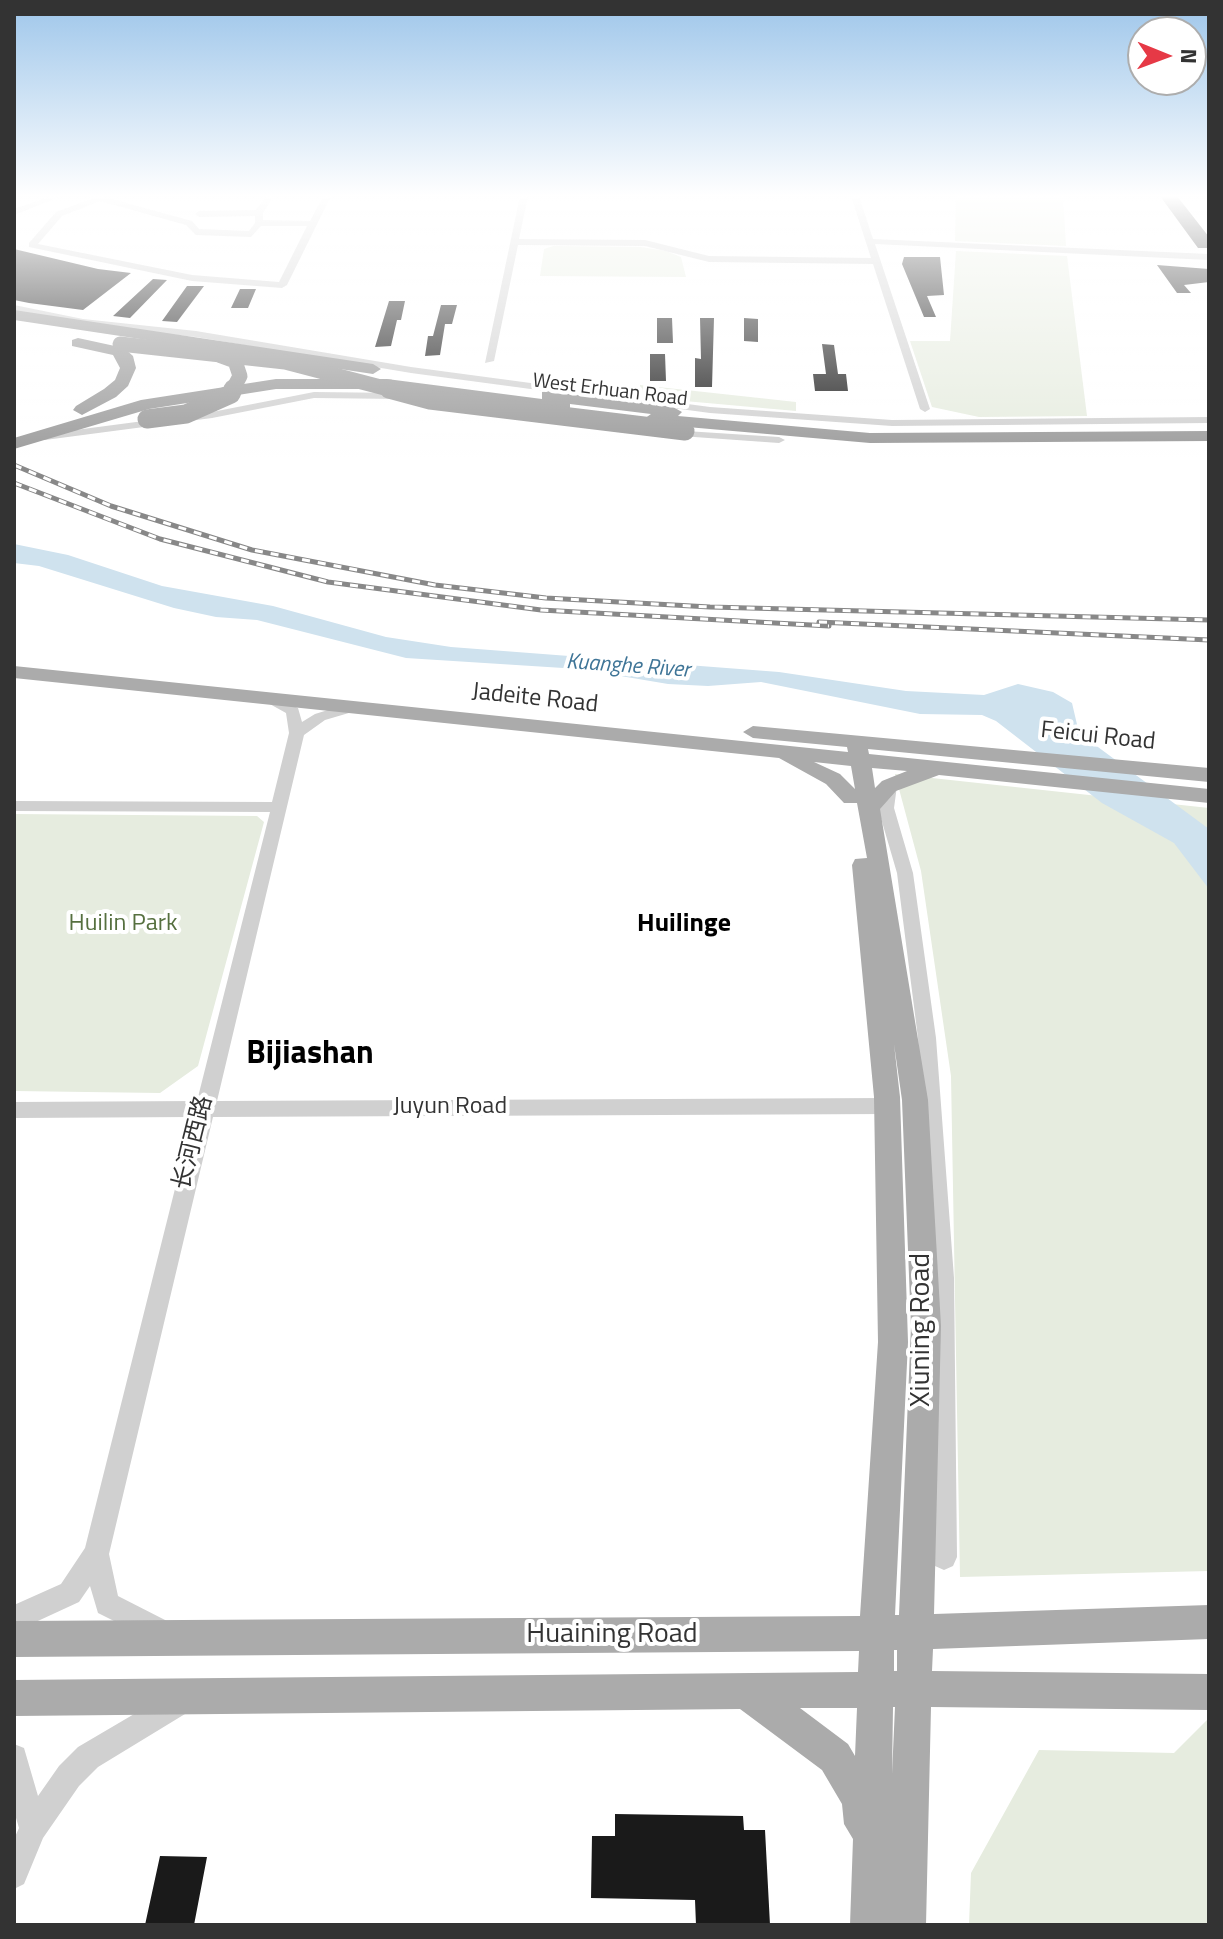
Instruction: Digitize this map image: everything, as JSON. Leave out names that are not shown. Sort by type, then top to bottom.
[{"type":"highway","points":[[14,318],[121,342],[207,350],[235,361],[240,376],[231,394],[186,414],[155,420]]},
{"type":"highway","points":[[14,318],[292,356],[433,379]]},
{"type":"highway","points":[[14,329],[285,362],[430,400],[685,431],[803,435]]},
{"type":"highway","points":[[14,329],[106,347],[125,356],[128,368],[122,382],[82,410]]},
{"type":"highway","points":[[292,356],[360,362]]},
{"type":"highway","name":"West Erhuan Road","points":[[14,433],[82,410],[153,392],[248,378],[324,374],[433,379],[718,418],[941,430],[1209,427]]},
{"type":"highway","points":[[14,444],[63,431],[198,413],[284,384]]},
{"type":"highway","name":"West Erhuan Road","points":[[14,444],[147,404],[232,388],[284,384],[387,384],[803,435],[933,439],[1209,436]]},
{"type":"highway","points":[[718,418],[832,421]]},
{"type":"highway","name":"West Erhuan Road","points":[[685,431],[779,440],[919,446],[1209,443]]},
{"type":"main road","name":"Jadeite Road","points":[[14,659],[640,723],[850,749],[938,767],[1051,779]]},
{"type":"main road","name":"Jadeite Road","points":[[14,672],[768,750],[982,752]]},
{"type":"main road","name":"Xiuning Road","points":[[850,749],[915,1100],[926,1326],[915,1632],[916,1689],[882,1920]]},
{"type":"main road","points":[[768,750],[833,779],[860,803],[889,786],[938,767]]},
{"type":"main road","name":"Feicui Road","points":[[982,752],[1209,775]]},
{"type":"main road","name":"Feicui Road","points":[[1051,779],[1209,796]]},
{"type":"main road","name":"Xiuning Road","points":[[860,803],[887,1106],[893,1342],[875,1690],[882,1920]]},
{"type":"main road","name":"Huaining Road","points":[[14,1639],[877,1633],[1209,1622]]},
{"type":"main road","points":[[14,1698],[916,1689],[1209,1692]]},
{"type":"main road","points":[[746,1691],[835,1757],[860,1799],[882,1920]]},
{"type":"street","points":[[455,376],[471,373],[489,361],[505,286]]},
{"type":"street","points":[[884,286],[925,409],[937,419],[955,423]]},
{"type":"street","points":[[14,308],[83,322],[196,334],[360,362],[710,410],[832,421],[906,423],[1209,420]]},
{"type":"street","points":[[489,361],[498,373],[519,385]]},
{"type":"street","points":[[155,420],[314,395],[379,393],[517,409],[658,432],[779,440]]},
{"type":"street","points":[[906,423],[925,409]]},
{"type":"street","points":[[14,681],[36,674]]},
{"type":"street","points":[[266,698],[293,711],[297,733],[320,717],[354,707]]},
{"type":"street","name":"长河西路","points":[[96,1554],[297,733]]},
{"type":"street","points":[[889,786],[886,808],[905,873],[927,1038],[943,1278],[944,1557]]},
{"type":"street","points":[[14,806],[279,807]]},
{"type":"street","name":"Juyun Road","points":[[14,1110],[887,1106]]},
{"type":"street","points":[[14,1619],[70,1593],[96,1554]]},
{"type":"street","points":[[96,1554],[107,1604],[175,1638]]},
{"type":"street","points":[[14,1874],[33,1828],[69,1776],[88,1757],[189,1696]]},
{"type":"street","points":[[14,1758],[33,1828]]},
{"type":"green space","points":[[954,286],[1071,286],[1087,416],[979,417],[932,407],[910,341],[950,341]]},
{"type":"green space","points":[[640,385],[796,402],[796,411],[640,397]]},
{"type":"green space","points":[[895,774],[1209,808],[1209,1571],[960,1577],[951,1076],[921,871]]},
{"type":"green space","name":"Huilin Park","points":[[14,814],[257,816],[264,822],[198,1066],[160,1093],[14,1091]]},
{"type":"green space","points":[[1209,1718],[1209,1925],[969,1925],[971,1873],[1039,1750],[1174,1753]]},
{"type":"water","name":"Kuanghe River","points":[[14,544],[68,555],[162,586],[273,606],[386,637],[451,647],[779,672],[906,691],[984,695],[1018,684],[1053,692],[1072,703],[1079,733],[1209,829],[1209,889],[1174,843],[1102,803],[996,721],[982,715],[920,714],[761,682],[708,686],[668,684],[579,669],[406,658],[257,620],[216,617],[174,608],[39,566],[14,563]]},
{"type":"building","points":[[14,286],[114,286],[83,310],[14,300]]},
{"type":"building","points":[[145,286],[161,286],[130,318],[113,316]]},
{"type":"building","points":[[187,286],[204,286],[177,322],[162,321]]},
{"type":"building","points":[[911,286],[943,286],[944,295],[927,296],[936,317],[924,317]]},
{"type":"building","points":[[1172,286],[1185,286],[1191,293],[1177,293]]},
{"type":"building","points":[[240,289],[256,289],[248,308],[231,308]]},
{"type":"building","points":[[389,301],[405,301],[401,320],[397,320],[391,346],[375,347]]},
{"type":"building","points":[[441,305],[457,305],[452,324],[445,324],[440,355],[425,356],[428,336],[433,336]]},
{"type":"building","points":[[657,318],[672,318],[673,343],[657,343]]},
{"type":"building","points":[[700,318],[714,318],[712,387],[695,387],[695,358],[701,359]]},
{"type":"building","points":[[744,318],[758,319],[758,342],[744,341]]},
{"type":"building","points":[[822,344],[834,345],[838,374],[846,374],[848,391],[815,391],[813,374],[826,374]]},
{"type":"building","points":[[650,354],[665,354],[666,381],[650,381]]},
{"type":"building","points":[[615,1814],[743,1816],[744,1830],[765,1830],[770,1925],[696,1925],[695,1900],[591,1898],[592,1836],[615,1836]]},
{"type":"building","points":[[160,1856],[207,1857],[194,1925],[145,1925]]},
{"type":"railway","points":[[14,465],[111,506],[252,550],[435,585],[546,598],[710,607],[1209,620]]},
{"type":"railway","points":[[14,483],[160,539],[328,582],[541,610],[829,626]]},
{"type":"railway","points":[[819,622],[1209,640]]},
{"type":"district","name":"Huilinge","points":[[684,925]]},
{"type":"district","name":"Bijiashan","points":[[310,1055]]}]
